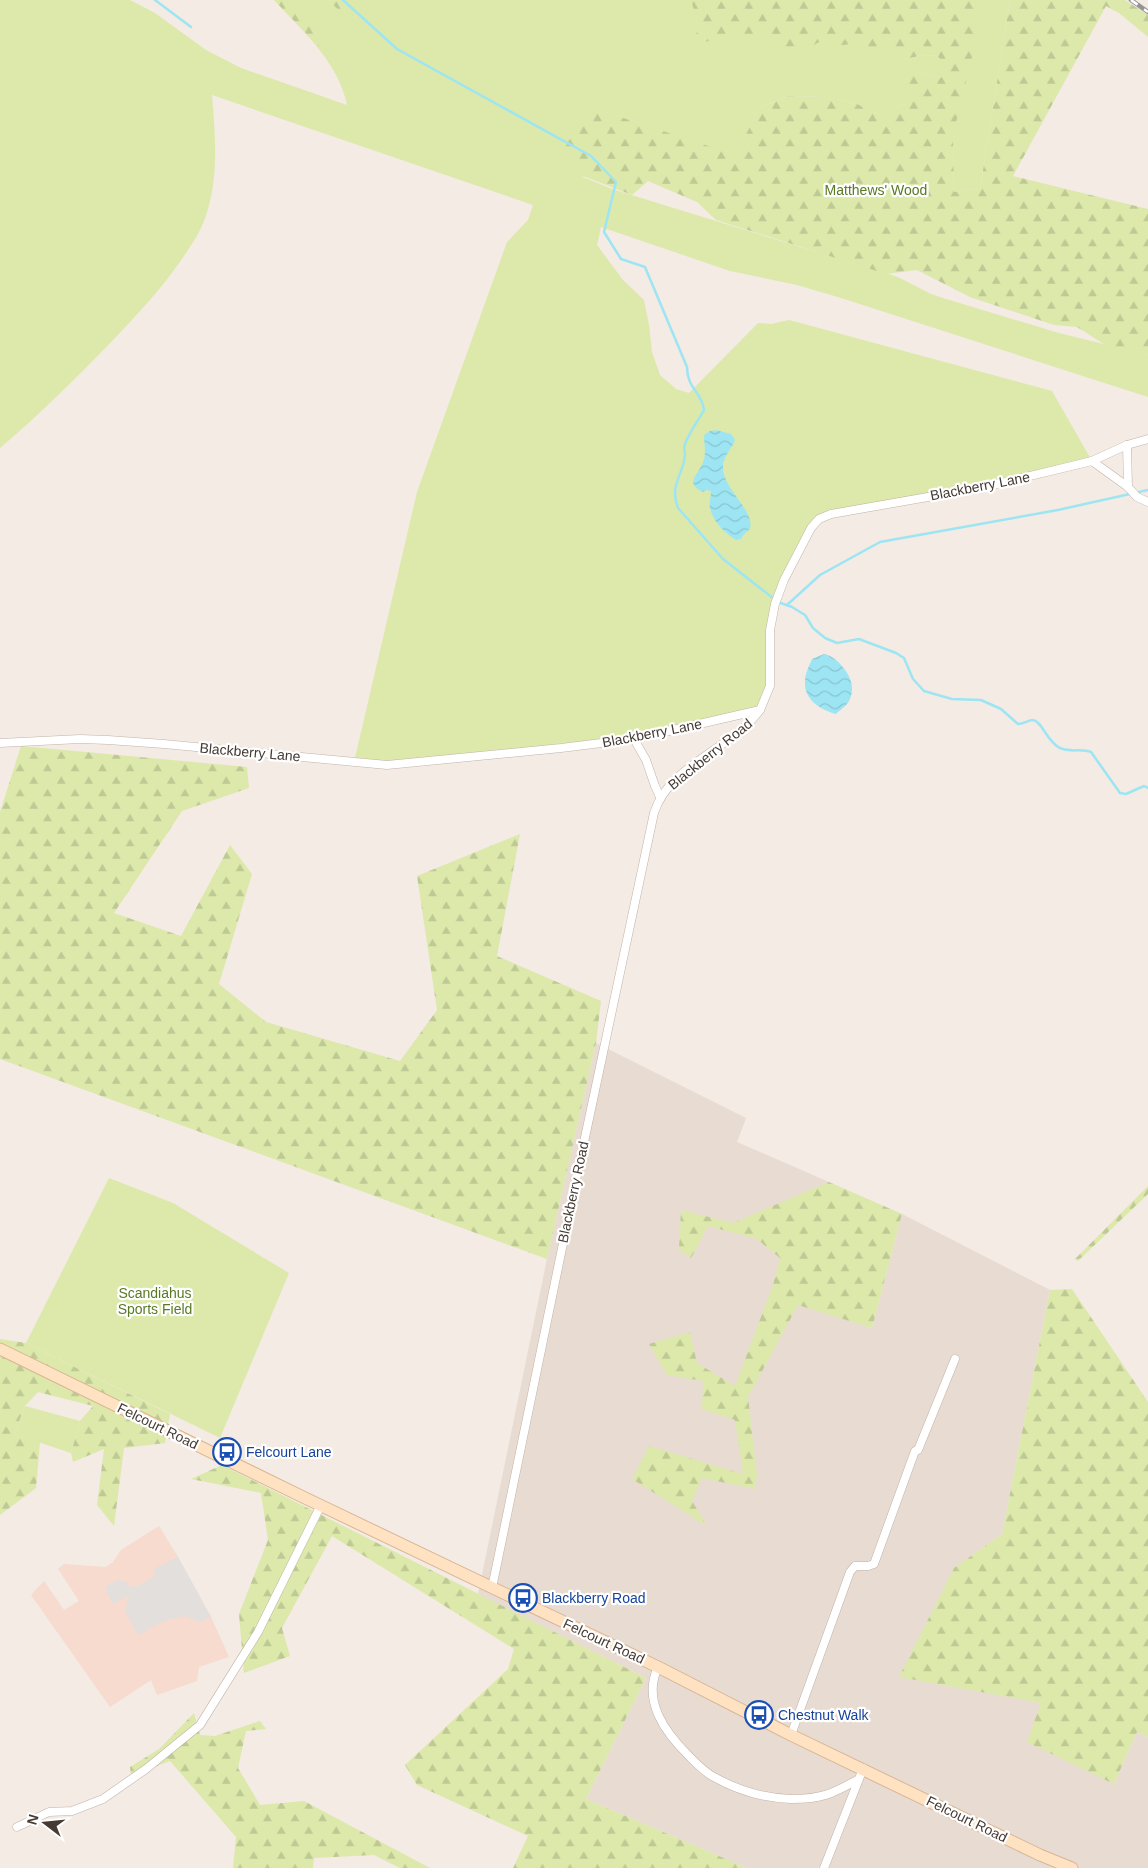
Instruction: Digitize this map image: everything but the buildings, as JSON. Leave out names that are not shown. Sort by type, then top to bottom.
[{"type":"street","name":"Blackberry Lane","points":[[0,743],[80,739],[118,741],[387,765],[634,739],[760,710],[770,686],[770,630],[776,604],[784,580],[807,534],[819,519],[831,514],[985,487],[1092,461],[1127,445],[1148,439]]},
{"type":"street","points":[[1127,445],[1128,486]]},
{"type":"street","points":[[1092,461],[1128,486],[1137,497],[1148,502]]},
{"type":"street","name":"Blackberry Road","points":[[492,1588],[652,818],[660,797],[672,783],[742,730],[760,710]]},
{"type":"street","name":"Blackberry Road","points":[[634,739],[646,760],[660,797]]},
{"type":"street","name":"Felcourt Road","points":[[0,1349],[658,1667],[861,1774],[1072,1868]]},
{"type":"street","points":[[790,1735],[850,1572],[855,1566],[874,1564],[915,1451],[918,1450],[955,1358]]},
{"type":"street","points":[[17,1827],[49,1812],[72,1811],[103,1799],[146,1769],[200,1725],[258,1632],[321,1505]]},
{"type":"street","points":[[658,1667],[654,1676],[653,1696],[656,1711],[663,1726],[672,1740],[712,1777],[735,1788],[756,1794],[789,1799],[814,1798],[831,1794],[861,1774]]},
{"type":"street","points":[[824,1868],[861,1774]]},
{"type":"shaded area","points":[[596,1043],[746,1118],[737,1142],[829,1182],[782,1299],[872,1328],[902,1214],[1050,1290],[1002,1534],[954,1568],[900,1677],[1042,1703],[1114,1784],[1137,1732],[1148,1737],[1148,1868],[747,1868],[586,1799],[646,1678],[478,1594],[547,1259]]},
{"type":"shaded area","points":[[159,1526],[211,1617],[229,1657],[199,1667],[197,1681],[157,1695],[151,1680],[110,1707],[31,1595],[44,1581],[64,1610],[79,1601],[58,1569],[64,1564],[106,1567],[113,1562],[121,1550]]},
{"type":"shaded area","points":[[178,1557],[211,1617],[199,1622],[185,1616],[171,1619],[155,1625],[138,1635],[125,1611],[129,1596],[113,1604],[105,1587],[118,1580],[128,1582],[130,1590],[132,1586],[136,1587],[156,1576],[153,1569]]},
{"type":"green space","points":[[0,0],[130,0],[155,13],[206,50],[241,68],[347,105],[336,75],[328,61],[274,0],[1010,0],[980,189],[954,192],[953,135],[957,26],[900,60],[924,55],[937,56],[947,64],[941,78],[921,72],[906,104],[878,114],[857,104],[828,97],[788,96],[759,108],[736,156],[605,112],[585,166],[583,177],[612,189],[898,277],[943,298],[1059,333],[1148,355],[1148,397],[841,298],[797,285],[730,271],[601,227],[597,245],[623,280],[644,300],[652,352],[660,375],[676,389],[689,393],[758,323],[771,324],[789,320],[1052,391],[1092,461],[819,519],[775,604],[771,672],[760,710],[634,739],[387,765],[354,762],[417,492],[507,242],[528,220],[533,205],[212,95],[215,169],[211,198],[200,231],[166,281],[131,321],[58,396],[0,448]]},
{"type":"green space","points":[[274,0],[291,0],[317,29],[319,47]]},
{"type":"green space","points":[[328,0],[352,0],[346,17]]},
{"type":"green space","name":"Matthews' Wood","points":[[691,0],[974,0],[975,45],[953,135],[954,192],[980,189],[1010,0],[1125,0],[1148,15],[1148,37],[1119,13],[1106,6],[1013,176],[1148,209],[1148,355],[1107,346],[1077,327],[1054,325],[970,297],[917,270],[886,274],[716,220],[697,202],[648,181],[632,195],[583,176],[585,166],[559,152],[572,131],[587,116],[605,112],[736,155],[759,108],[788,96],[828,97],[857,104],[878,114],[906,104],[905,72],[921,72],[941,78],[946,64],[937,56],[924,55],[900,60],[899,48],[864,52],[857,50],[852,44],[833,46],[821,41],[790,55],[777,45],[747,36],[729,36],[710,41],[697,41],[693,39],[693,36],[703,27],[703,24],[694,10]]},
{"type":"green space","points":[[21,746],[247,767],[249,788],[182,811],[114,913],[181,936],[230,845],[252,874],[219,984],[266,1022],[400,1061],[437,1010],[417,876],[520,834],[497,956],[601,1001],[596,1043],[547,1259],[0,1059],[0,812]]},
{"type":"green space","name":"Scandiahus Sports Field","points":[[109,1178],[173,1203],[289,1273],[220,1438],[26,1343]]},
{"type":"green space","points":[[829,1182],[902,1214],[872,1328],[798,1305],[748,1397],[757,1474],[755,1489],[702,1478],[692,1501],[707,1526],[632,1479],[649,1446],[743,1474],[735,1420],[702,1409],[703,1381],[667,1375],[649,1344],[690,1332],[697,1363],[735,1386],[773,1285],[780,1258],[757,1239],[708,1226],[691,1258],[679,1250],[681,1210],[733,1223]]},
{"type":"green space","points":[[1148,1186],[1148,1194],[1078,1261],[1075,1259]]},
{"type":"green space","points":[[1072,1289],[1148,1402],[1148,1737],[1137,1732],[1114,1784],[1027,1742],[1041,1703],[899,1677],[954,1568],[1002,1534],[1050,1290]]},
{"type":"green space","points":[[0,1339],[26,1343],[170,1414],[165,1443],[124,1448],[114,1526],[97,1505],[104,1449],[73,1462],[71,1453],[80,1421],[93,1406],[38,1392],[25,1406],[14,1434],[40,1442],[36,1488],[0,1515]]},
{"type":"green space","points":[[25,1406],[80,1421],[71,1453],[14,1434]]},
{"type":"green space","points":[[222,1465],[646,1678],[586,1799],[747,1868],[513,1868],[528,1836],[417,1785],[405,1765],[508,1669],[514,1649],[332,1536],[282,1628],[290,1656],[244,1673],[239,1614],[268,1540],[261,1493],[191,1479]]},
{"type":"green space","points":[[194,1713],[200,1735],[215,1736],[260,1721],[266,1729],[246,1731],[238,1768],[260,1805],[304,1801],[430,1868],[400,1868],[374,1855],[314,1858],[313,1868],[233,1868],[236,1837],[170,1761],[131,1776],[130,1767],[159,1749]]},
{"type":"water","points":[[716,430],[731,434],[735,440],[723,465],[727,482],[748,514],[750,521],[750,529],[741,539],[736,540],[720,527],[714,518],[710,506],[711,491],[706,490],[703,492],[694,485],[693,481],[705,456],[704,435]]},
{"type":"water","points":[[824,654],[841,664],[851,683],[850,699],[836,714],[814,703],[805,688],[807,670],[812,659]]},
{"type":"waterway","points":[[155,0],[191,27]]},
{"type":"waterway","points":[[343,0],[397,49],[591,156],[616,182],[604,232],[621,259],[645,267],[687,367],[689,380],[703,404],[704,410],[684,445],[684,462],[675,493],[678,508],[723,559],[778,602],[792,607],[805,615],[813,628],[825,638],[837,643],[859,639],[896,653],[904,658],[913,679],[924,691],[952,699],[981,700],[1001,709],[1018,724],[1031,720],[1036,721],[1055,745],[1060,748],[1091,752],[1120,793],[1126,794],[1144,786],[1148,788]]},
{"type":"waterway","points":[[787,605],[820,575],[880,542],[1058,510],[1148,490]]},
{"type":"railway","points":[[1131,0],[1148,12]]},
{"type":"place","name":"Felcourt Lane","points":[[227,1452]]},
{"type":"place","name":"Blackberry Road","points":[[523,1598]]},
{"type":"place","name":"Chestnut Walk","points":[[759,1715]]}]
